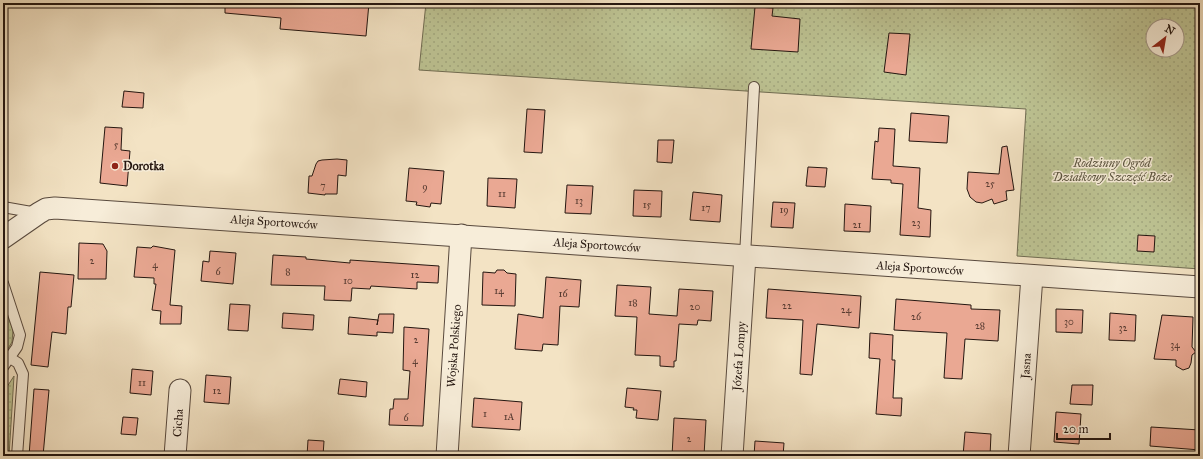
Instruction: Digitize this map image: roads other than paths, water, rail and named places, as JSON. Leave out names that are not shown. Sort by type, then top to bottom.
[{"type":"street","name":"Aleja Sportowców","points":[[3,238],[38,213],[46,209],[55,208],[1200,287]]},
{"type":"street","name":"Wojska Polskiego","points":[[447,456],[461,235]]},
{"type":"street","name":"Józefa Lompy","points":[[732,456],[745,256]]},
{"type":"street","name":"Jasna","points":[[1020,456],[1032,276]]},
{"type":"street","name":"Cicha","points":[[175,456],[180,390]]},
{"type":"lane","points":[[745,256],[754,87]]},
{"type":"lane","points":[[3,207],[38,213]]},
{"type":"lane","points":[[3,283],[20,335],[17,347],[3,367]]},
{"type":"lane","points":[[10,358],[18,364],[23,374],[18,456]]},
{"type":"place","name":"Dorotka","points":[[115,166]]},
{"type":"park label","name":"Rodzinny Ogród Działkowy Szczęść Boże","points":[[1112,170]]}]
